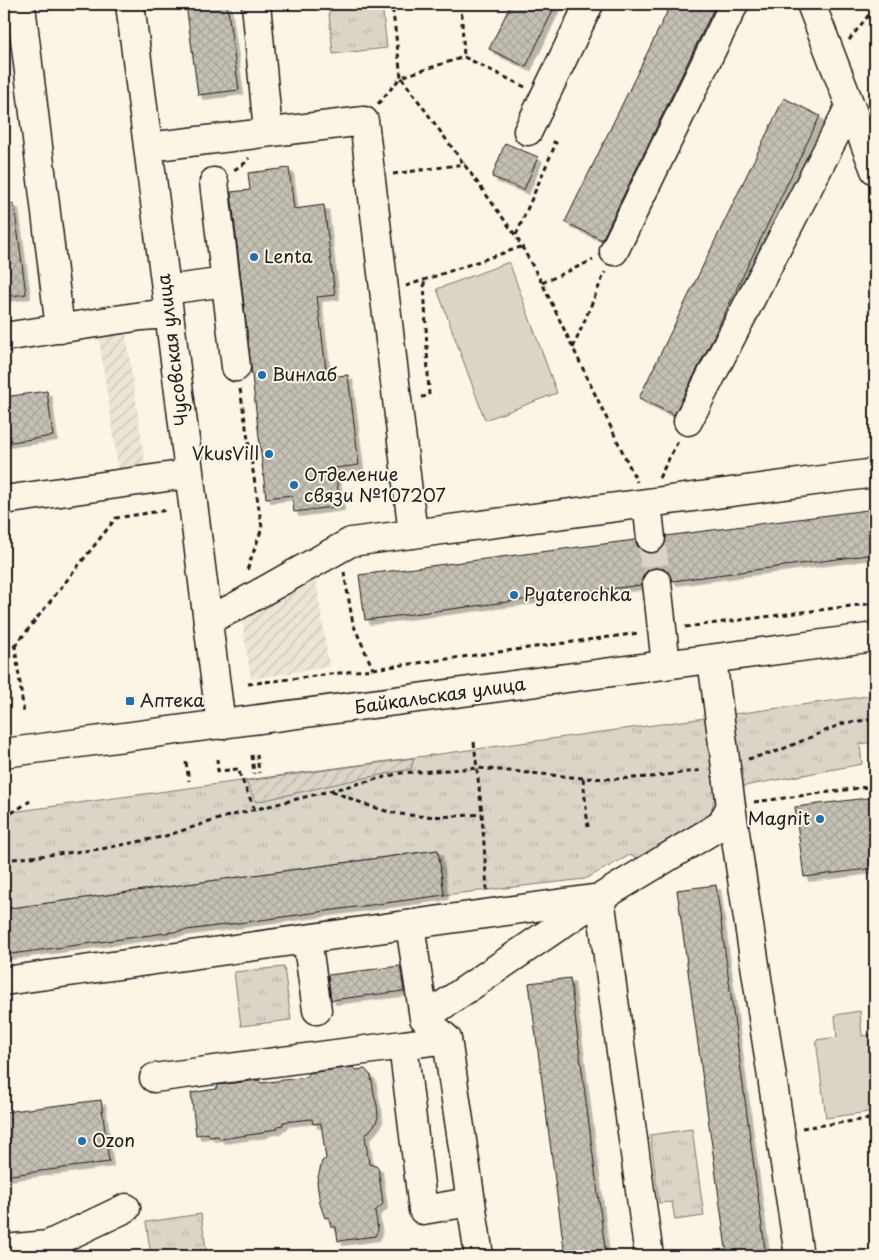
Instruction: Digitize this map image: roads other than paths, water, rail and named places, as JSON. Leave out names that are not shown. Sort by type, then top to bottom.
[{"type":"street","name":"Чусовская улица","points":[[130,4],[221,725]]},
{"type":"street","points":[[256,4],[268,132]]},
{"type":"street","points":[[528,130],[589,4]]},
{"type":"street","points":[[614,251],[734,4]]},
{"type":"street","points":[[811,4],[850,106],[867,126],[875,170]]},
{"type":"street","points":[[22,14],[60,329]]},
{"type":"street","points":[[688,420],[850,106]]},
{"type":"street","points":[[148,147],[364,121],[413,534]]},
{"type":"street","points":[[214,182],[236,367]]},
{"type":"street","points":[[4,337],[60,329],[112,325],[167,302],[226,282]]},
{"type":"street","points":[[208,620],[274,588],[351,542],[875,473]]},
{"type":"street","points":[[4,500],[188,474]]},
{"type":"street","points":[[647,503],[651,538]]},
{"type":"street","points":[[657,583],[666,665]]},
{"type":"street","name":"Байкальская улица","points":[[4,754],[875,637]]},
{"type":"street","points":[[712,659],[731,806],[799,1256]]},
{"type":"street","points":[[424,1018],[600,898],[720,825],[731,806]]},
{"type":"street","points":[[4,982],[600,898]]},
{"type":"street","points":[[600,898],[649,1256]]},
{"type":"street","points":[[410,924],[424,1018],[447,1039],[479,1256]]},
{"type":"street","points":[[307,939],[317,1010]]},
{"type":"street","points":[[154,1078],[447,1039]]},
{"type":"street","points":[[403,1045],[423,1210],[470,1202]]},
{"type":"street","points":[[4,1249],[48,1250],[126,1208]]},
{"type":"tunnel","points":[[651,538],[657,583]]},
{"type":"place","name":"Lenta","points":[[254,257]]},
{"type":"place","name":"Винлаб","points":[[262,375]]},
{"type":"place","name":"VkusVill","points":[[269,454]]},
{"type":"place","name":"Отделение связи №107207","points":[[294,485]]},
{"type":"place","name":"Pyaterochka","points":[[514,595]]},
{"type":"place","name":"Аптека","points":[[130,701]]},
{"type":"place","name":"Magnit","points":[[820,819]]},
{"type":"place","name":"Ozon","points":[[82,1141]]}]
